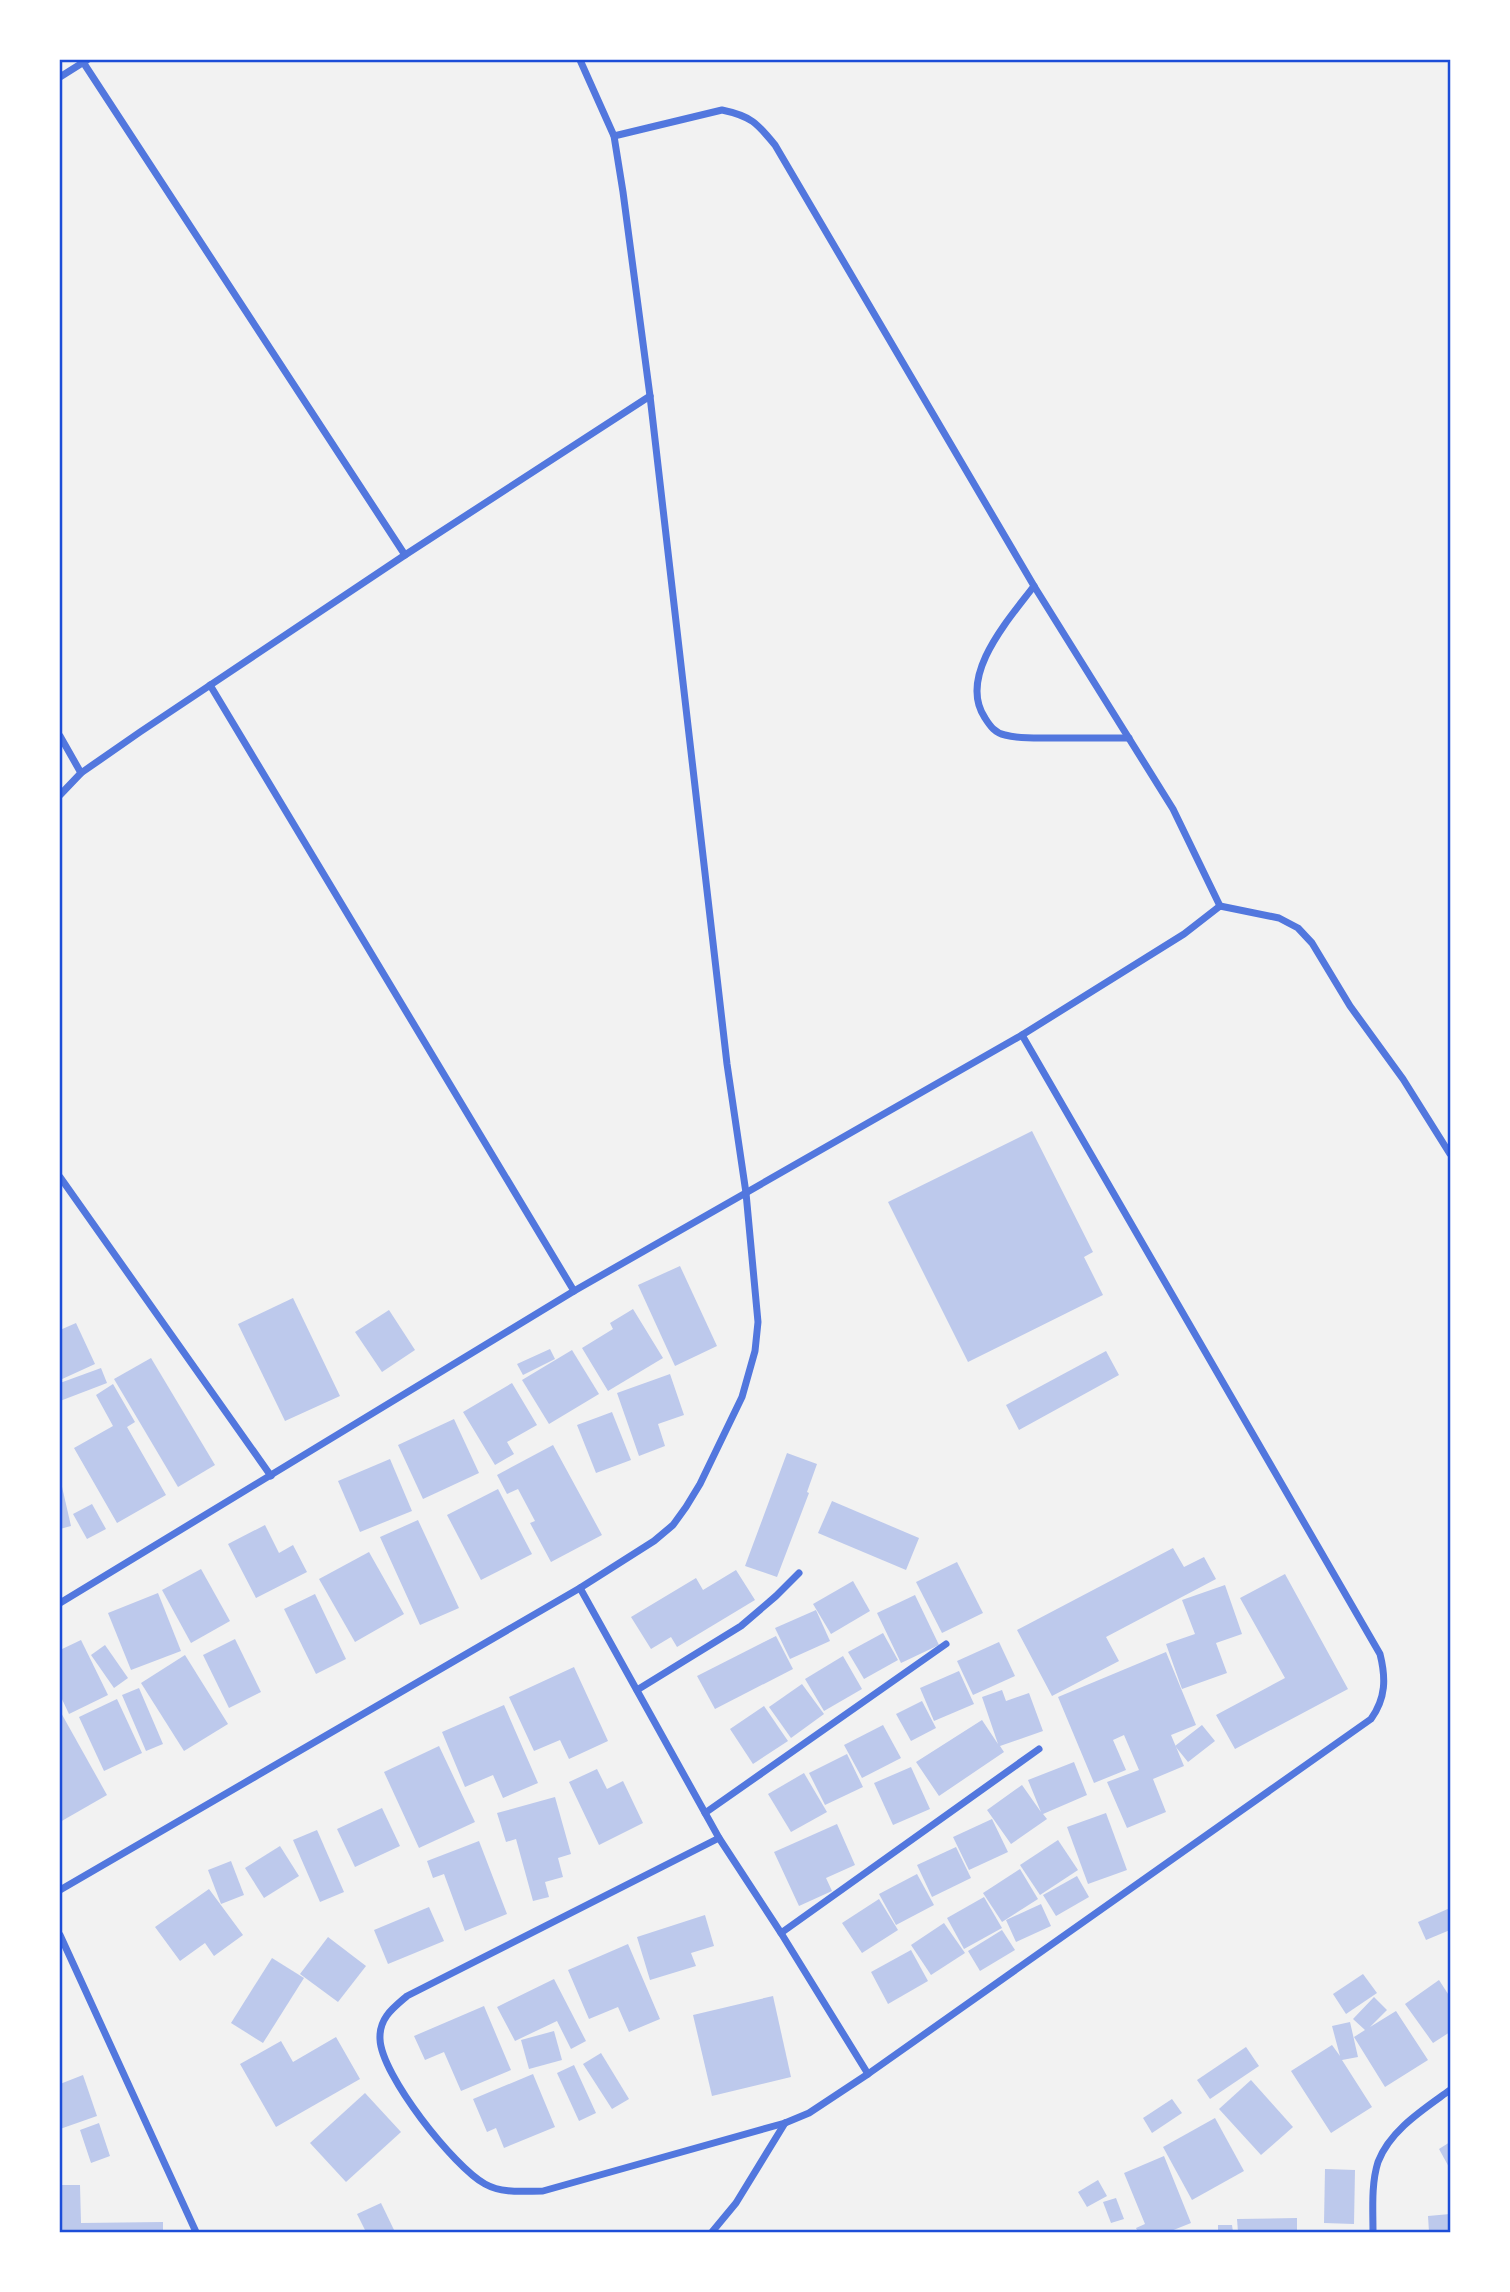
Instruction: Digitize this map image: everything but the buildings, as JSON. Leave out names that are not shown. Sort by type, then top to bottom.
[{"type":"street","points":[[60,1890],[580,1588],[654,1541],[673,1525],[700,1484],[742,1397],[755,1350],[758,1322],[746,1193],[727,1064],[650,396],[614,136],[580,60]]},
{"type":"street","points":[[60,77],[85,61],[405,555]]},
{"type":"street","points":[[614,136],[722,110],[754,120],[775,145],[1034,586],[1173,809],[1220,906]]},
{"type":"street","points":[[60,795],[81,773],[210,685],[650,396]]},
{"type":"street","points":[[1034,586],[997,636],[979,671],[976,684],[979,710],[990,726],[1005,735],[1025,738],[1129,738]]},
{"type":"street","points":[[210,685],[574,1291]]},
{"type":"street","points":[[60,736],[81,773]]},
{"type":"street","points":[[60,1603],[574,1291],[1021,1035],[1184,934],[1220,906],[1279,918],[1298,928],[1312,943],[1350,1006],[1403,1079],[1451,1154]]},
{"type":"street","points":[[719,1838],[407,1996],[386,2014],[380,2037],[388,2069],[418,2113],[460,2166],[488,2186],[507,2191],[543,2191],[785,2123],[809,2113],[1371,1718],[1380,1707],[1384,1674],[1380,1654],[1021,1035]]},
{"type":"street","points":[[60,1177],[271,1476]]},
{"type":"street","points":[[637,1690],[741,1626],[799,1573]]},
{"type":"street","points":[[580,1588],[719,1838],[868,2074]]},
{"type":"street","points":[[705,1813],[946,1644]]},
{"type":"street","points":[[781,1933],[1039,1749]]},
{"type":"street","points":[[60,1935],[196,2232]]},
{"type":"street","points":[[1373,2232],[1374,2184],[1378,2161],[1407,2122],[1451,2090]]},
{"type":"street","points":[[712,2232],[736,2203],[785,2123]]}]
